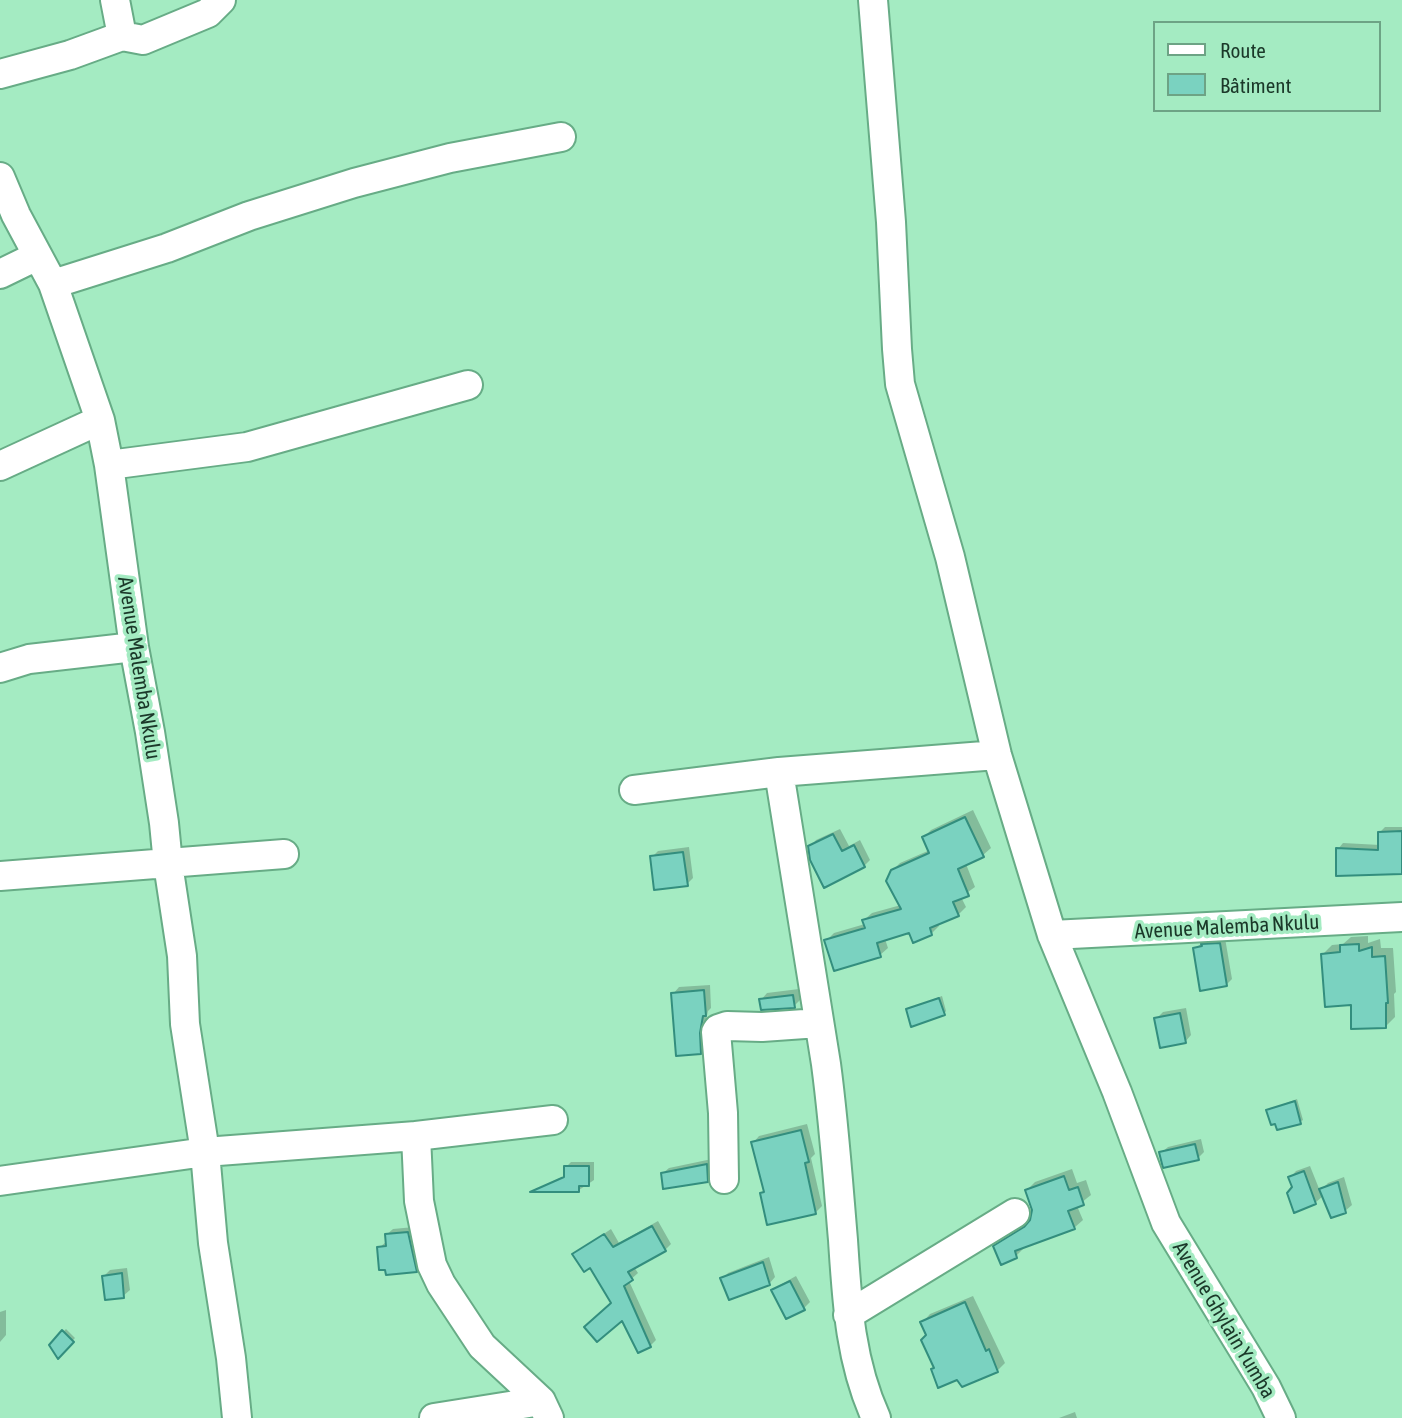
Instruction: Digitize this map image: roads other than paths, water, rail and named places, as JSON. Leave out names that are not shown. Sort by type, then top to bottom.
[{"type":"street","points":[[115,0],[122,36]]},
{"type":"street","points":[[0,74],[58,59],[122,36],[143,40],[208,13],[221,0]]},
{"type":"street","name":"Avenue Ghylain Yumba","points":[[873,0],[891,222],[900,384],[950,557],[997,755],[1052,935],[1117,1092],[1166,1223],[1266,1387],[1281,1418]]},
{"type":"street","points":[[53,284],[167,248],[249,216],[354,183],[450,158],[561,137]]},
{"type":"street","name":"Avenue Malemba Nkulu","points":[[0,177],[53,284],[100,420],[109,465],[182,956],[185,1024],[205,1152],[213,1243],[231,1358],[237,1418]]},
{"type":"street","points":[[0,274],[37,256]]},
{"type":"street","points":[[109,465],[247,447],[468,385]]},
{"type":"street","points":[[0,466],[100,420]]},
{"type":"street","points":[[0,668],[29,659],[134,647]]},
{"type":"street","points":[[634,790],[779,772],[997,755]]},
{"type":"street","points":[[779,772],[832,1109],[848,1315],[862,1385],[876,1418]]},
{"type":"street","points":[[0,876],[284,854]]},
{"type":"street","name":"Avenue Malemba Nkulu","points":[[1052,935],[1402,917]]},
{"type":"street","points":[[724,1179],[723,1113],[716,1032],[727,1026],[762,1027],[819,1023]]},
{"type":"street","points":[[0,1181],[205,1152],[416,1136],[553,1120]]},
{"type":"street","points":[[416,1136],[419,1201],[432,1265],[441,1284],[482,1346],[545,1410]]},
{"type":"street","points":[[848,1315],[1015,1213]]},
{"type":"street","points":[[435,1418],[545,1410]]}]
